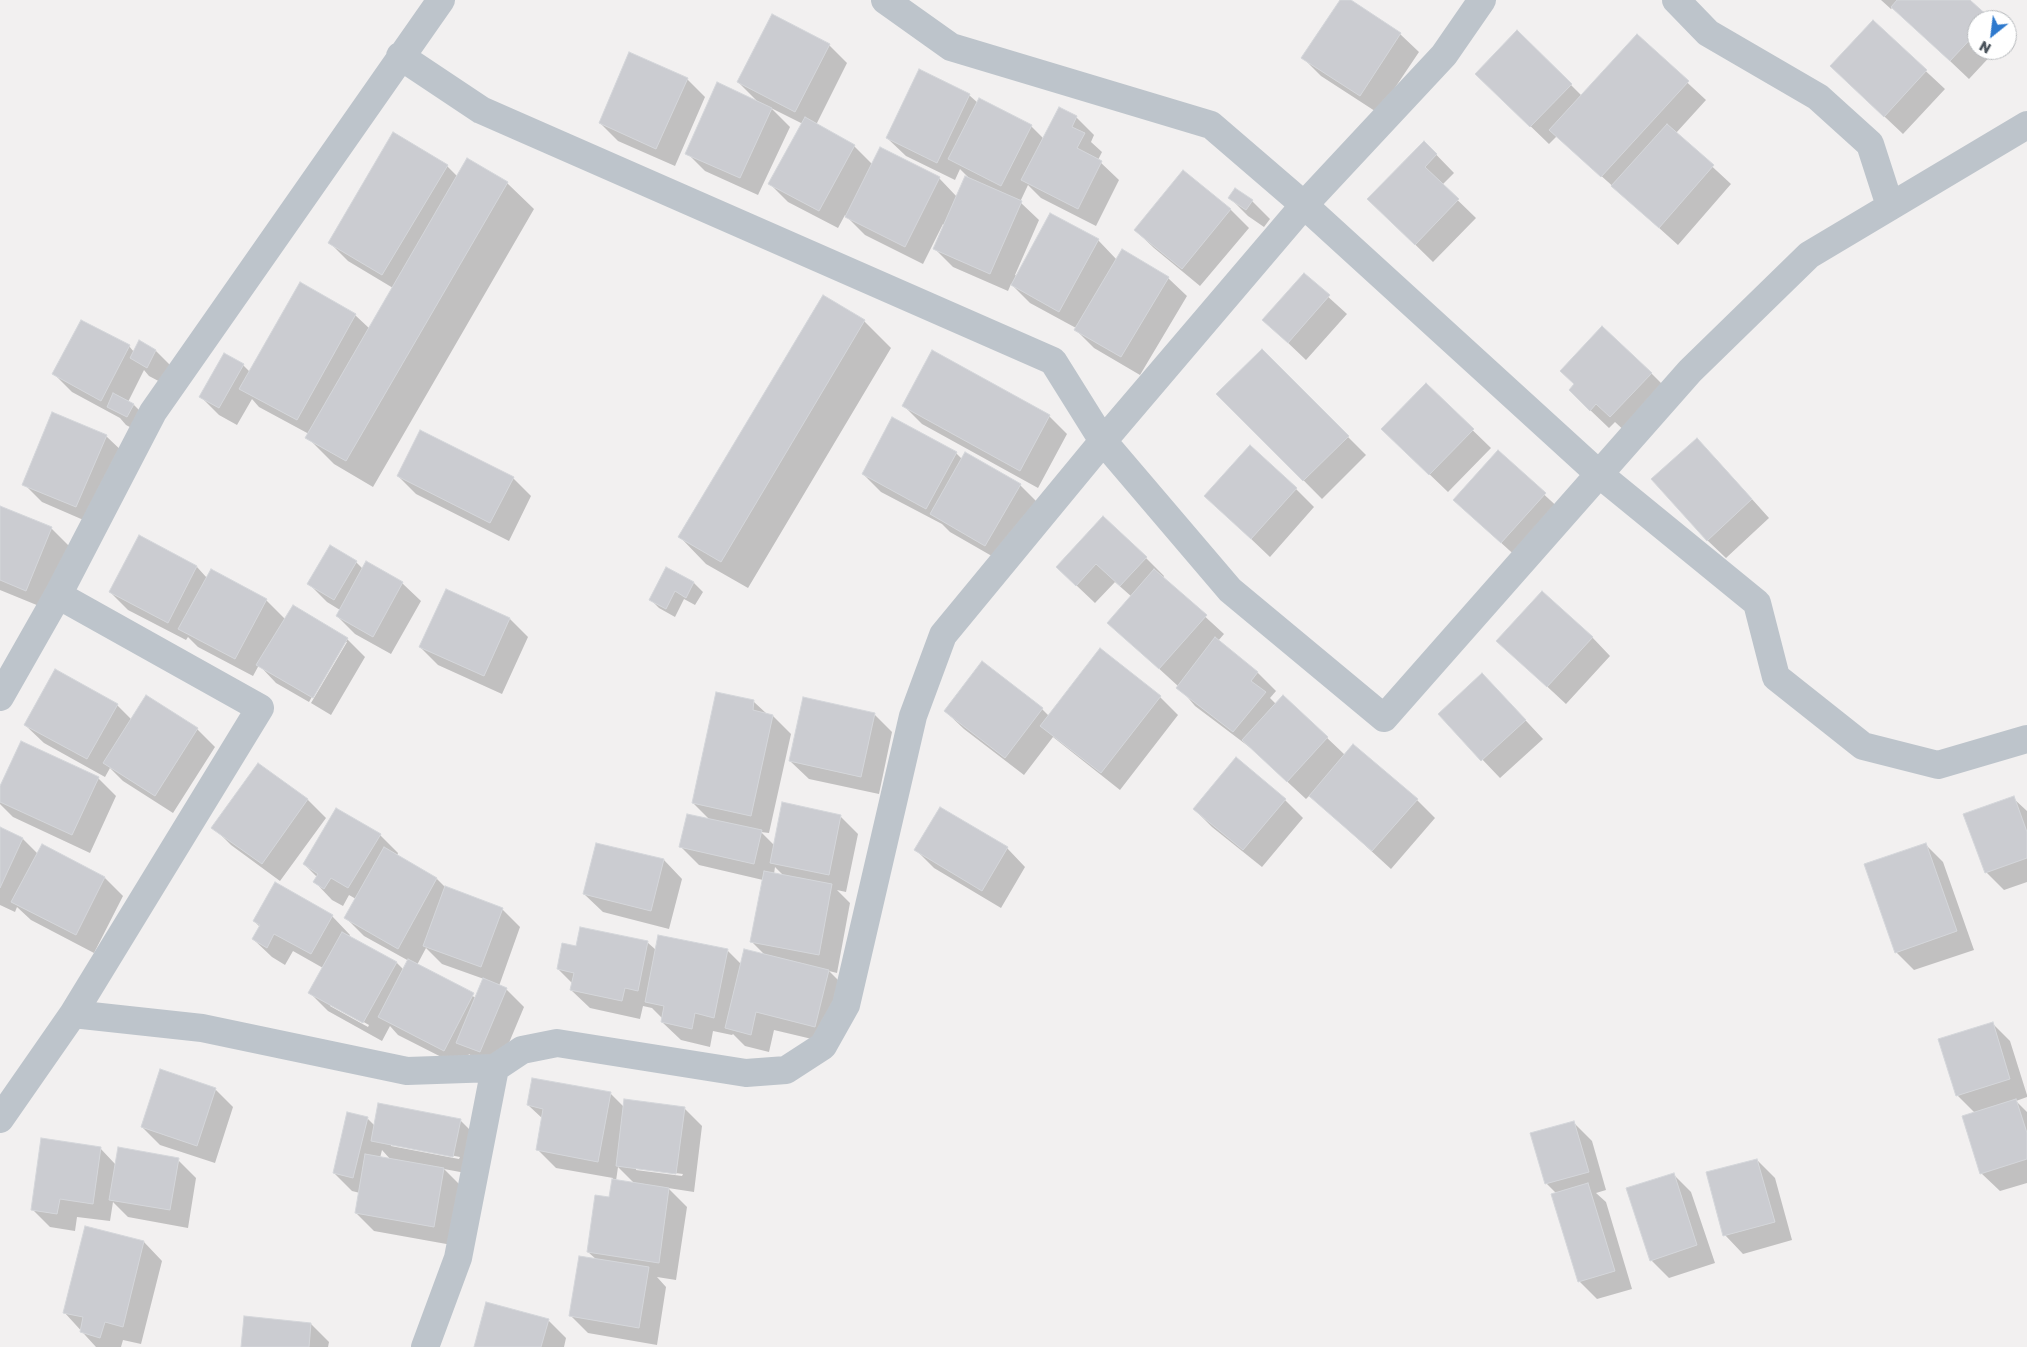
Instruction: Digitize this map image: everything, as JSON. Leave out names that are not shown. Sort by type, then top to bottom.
[{"type":"street","points":[[0,697],[58,595],[153,412],[400,56],[441,0]]},
{"type":"street","points":[[886,0],[951,47],[1211,126],[1304,204],[1599,474],[1757,603],[1776,677],[1863,746],[1938,764],[2027,739]]},
{"type":"street","points":[[73,1014],[202,1028],[406,1071],[495,1068],[522,1050],[557,1043],[746,1073],[786,1070],[823,1046],[846,1005],[913,716],[942,635],[1304,204],[1444,55],[1482,0]]},
{"type":"street","points":[[1676,0],[1708,33],[1818,97],[1870,144],[1890,206]]},
{"type":"street","points":[[400,56],[481,110],[1054,361],[1103,441],[1230,590],[1384,718],[1690,371],[1809,255],[2027,126]]},
{"type":"street","points":[[0,1120],[73,1014],[260,708],[58,595]]},
{"type":"street","points":[[425,1347],[458,1258],[495,1068]]},
{"type":"building","points":[[1340,0],[1351,0],[1401,33],[1360,96],[1301,58]]},
{"type":"building","points":[[1897,0],[1970,0],[1981,10],[1967,10],[1967,43],[1950,61],[1891,7]]},
{"type":"building","points":[[772,14],[830,44],[795,112],[737,82]]},
{"type":"building","points":[[1873,20],[1927,70],[1884,117],[1830,66]]},
{"type":"building","points":[[1517,30],[1572,84],[1530,127],[1475,74]]},
{"type":"building","points":[[1637,34],[1689,81],[1601,177],[1549,130]]},
{"type":"building","points":[[629,52],[688,78],[656,149],[599,123]]},
{"type":"building","points":[[919,69],[970,94],[937,163],[886,138]]},
{"type":"building","points":[[717,82],[772,108],[740,178],[685,154]]},
{"type":"building","points":[[979,98],[1032,125],[1001,186],[948,159]]},
{"type":"building","points":[[1059,107],[1077,116],[1072,127],[1085,133],[1077,148],[1102,161],[1078,209],[1021,180]]},
{"type":"building","points":[[805,117],[855,145],[819,211],[768,184]]},
{"type":"building","points":[[1667,124],[1714,165],[1659,228],[1611,186]]},
{"type":"building","points":[[393,132],[448,165],[382,275],[328,243]]},
{"type":"building","points":[[1424,141],[1437,154],[1425,167],[1459,199],[1415,245],[1367,199]]},
{"type":"building","points":[[880,147],[940,177],[905,247],[845,217]]},
{"type":"building","points":[[467,158],[508,182],[346,461],[305,438]]},
{"type":"building","points":[[1183,170],[1231,209],[1182,269],[1134,230]]},
{"type":"building","points":[[965,176],[1022,201],[990,274],[933,249]]},
{"type":"building","points":[[1235,188],[1253,200],[1246,210],[1228,198]]},
{"type":"building","points":[[1050,213],[1099,239],[1059,312],[1011,285]]},
{"type":"building","points":[[1122,249],[1169,277],[1121,357],[1074,330]]},
{"type":"building","points":[[1304,273],[1330,295],[1288,343],[1262,320]]},
{"type":"building","points":[[300,282],[356,314],[297,420],[239,389]]},
{"type":"building","points":[[823,295],[865,320],[721,562],[678,537]]},
{"type":"building","points":[[81,320],[130,345],[101,401],[52,374]]},
{"type":"building","points":[[1602,326],[1652,373],[1610,417],[1596,404],[1590,411],[1569,390],[1574,384],[1560,371]]},
{"type":"building","points":[[139,340],[156,350],[147,368],[130,358]]},
{"type":"building","points":[[1262,349],[1349,436],[1303,481],[1216,394]]},
{"type":"building","points":[[932,350],[1050,415],[1020,471],[902,406]]},
{"type":"building","points":[[224,353],[244,364],[219,408],[199,397]]},
{"type":"building","points":[[1426,383],[1474,429],[1429,475],[1381,429]]},
{"type":"building","points":[[113,393],[134,404],[127,417],[107,407]]},
{"type":"building","points":[[52,412],[107,435],[76,507],[22,485]]},
{"type":"building","points":[[892,417],[957,452],[926,509],[862,474]]},
{"type":"building","points":[[420,430],[514,477],[490,523],[397,476]]},
{"type":"building","points":[[1697,438],[1752,499],[1707,541],[1651,479]]},
{"type":"building","points":[[1250,445],[1297,488],[1251,539],[1204,496]]},
{"type":"building","points":[[1498,450],[1546,493],[1501,543],[1453,500]]},
{"type":"building","points":[[965,452],[1021,484],[985,546],[930,514]]},
{"type":"building","points":[[0,506],[52,527],[26,591],[0,580]]},
{"type":"building","points":[[1103,516],[1147,557],[1120,586],[1096,564],[1076,586],[1056,567]]},
{"type":"building","points":[[139,535],[197,566],[168,623],[109,592]]},
{"type":"building","points":[[330,545],[357,561],[334,600],[307,584]]},
{"type":"building","points":[[366,561],[403,582],[373,637],[336,616]]},
{"type":"building","points":[[666,567],[694,582],[686,598],[675,591],[666,609],[649,600]]},
{"type":"building","points":[[211,569],[267,599],[235,659],[178,629]]},
{"type":"building","points":[[1154,569],[1207,615],[1159,669],[1107,623]]},
{"type":"building","points":[[446,589],[510,618],[484,676],[419,647]]},
{"type":"building","points":[[1542,591],[1593,637],[1547,687],[1496,641]]},
{"type":"building","points":[[293,605],[348,638],[313,698],[256,665]]},
{"type":"building","points":[[1215,637],[1258,672],[1251,681],[1266,692],[1233,732],[1176,688]]},
{"type":"building","points":[[1100,648],[1161,696],[1101,773],[1040,726]]},
{"type":"building","points":[[982,661],[1043,708],[1005,758],[944,711]]},
{"type":"building","points":[[55,669],[118,704],[87,759],[24,725]]},
{"type":"building","points":[[1482,673],[1526,720],[1481,761],[1438,714]]},
{"type":"building","points":[[716,692],[754,700],[753,710],[773,715],[751,816],[692,803]]},
{"type":"building","points":[[146,695],[198,728],[155,796],[103,763]]},
{"type":"building","points":[[1283,695],[1328,737],[1287,782],[1242,740]]},
{"type":"building","points":[[803,697],[875,713],[861,777],[789,761]]},
{"type":"building","points":[[21,741],[99,777],[72,835],[0,802],[0,786]]},
{"type":"building","points":[[1353,744],[1418,799],[1372,851],[1309,796]]},
{"type":"building","points":[[1236,757],[1286,799],[1243,850],[1193,809]]},
{"type":"building","points":[[258,763],[308,799],[262,864],[211,828]]},
{"type":"building","points":[[2014,796],[2027,832],[2027,858],[1985,873],[1963,814]]},
{"type":"building","points":[[782,802],[841,815],[829,875],[770,863]]},
{"type":"building","points":[[940,807],[1008,847],[982,891],[914,850]]},
{"type":"building","points":[[336,808],[381,834],[348,888],[331,878],[324,889],[313,882],[318,874],[303,864]]},
{"type":"building","points":[[687,814],[762,830],[754,864],[679,847]]},
{"type":"building","points":[[0,827],[23,838],[0,888]]},
{"type":"building","points":[[596,843],[664,859],[651,911],[583,894]]},
{"type":"building","points":[[1926,843],[1957,931],[1895,953],[1864,864]]},
{"type":"building","points":[[42,844],[105,877],[76,935],[11,902]]},
{"type":"building","points":[[384,847],[437,878],[398,949],[344,918]]},
{"type":"building","points":[[764,871],[832,884],[819,955],[750,942]]},
{"type":"building","points":[[275,882],[333,915],[311,954],[274,934],[267,948],[252,939],[260,925],[253,921]]},
{"type":"building","points":[[445,886],[503,908],[481,967],[423,946]]},
{"type":"building","points":[[580,927],[648,941],[638,991],[625,988],[622,1001],[570,990],[574,973],[557,969],[562,943],[576,946]]},
{"type":"building","points":[[342,932],[397,962],[363,1023],[308,993]]},
{"type":"building","points":[[658,935],[728,949],[714,1018],[695,1013],[692,1029],[661,1022],[664,1006],[645,1002]]},
{"type":"building","points":[[744,949],[829,970],[815,1027],[756,1012],[751,1035],[725,1028]]},
{"type":"building","points":[[408,959],[474,993],[444,1051],[378,1017]]},
{"type":"building","points":[[483,978],[507,988],[480,1052],[456,1043]]},
{"type":"building","points":[[1993,1022],[2010,1079],[1956,1096],[1938,1039]]},
{"type":"building","points":[[160,1069],[216,1088],[197,1146],[141,1127]]},
{"type":"building","points":[[532,1078],[611,1092],[598,1162],[536,1150],[543,1109],[527,1105]]},
{"type":"building","points":[[624,1099],[685,1107],[676,1174],[616,1166]]},
{"type":"building","points":[[2016,1099],[2027,1133],[2027,1159],[1980,1174],[1962,1116]]},
{"type":"building","points":[[378,1103],[461,1119],[453,1157],[371,1141]]},
{"type":"building","points":[[347,1112],[368,1117],[353,1178],[333,1173]]},
{"type":"building","points":[[1574,1121],[1589,1172],[1545,1184],[1530,1133]]},
{"type":"building","points":[[41,1138],[101,1147],[93,1204],[60,1199],[57,1214],[31,1210]]},
{"type":"building","points":[[118,1147],[179,1158],[170,1210],[109,1200]]},
{"type":"building","points":[[365,1154],[444,1168],[434,1227],[355,1213]]},
{"type":"building","points":[[1757,1159],[1775,1222],[1723,1236],[1706,1172]]},
{"type":"building","points":[[1674,1173],[1697,1245],[1650,1261],[1626,1188]]},
{"type":"building","points":[[612,1179],[669,1188],[659,1263],[587,1252],[595,1195],[609,1197]]},
{"type":"building","points":[[1588,1183],[1615,1271],[1578,1282],[1551,1194]]},
{"type":"building","points":[[85,1226],[144,1241],[123,1327],[105,1322],[100,1338],[80,1332],[83,1317],[63,1313]]},
{"type":"building","points":[[579,1256],[649,1267],[639,1328],[569,1316]]},
{"type":"building","points":[[486,1302],[549,1319],[541,1347],[474,1347]]},
{"type":"building","points":[[244,1316],[311,1323],[309,1347],[241,1347]]}]
